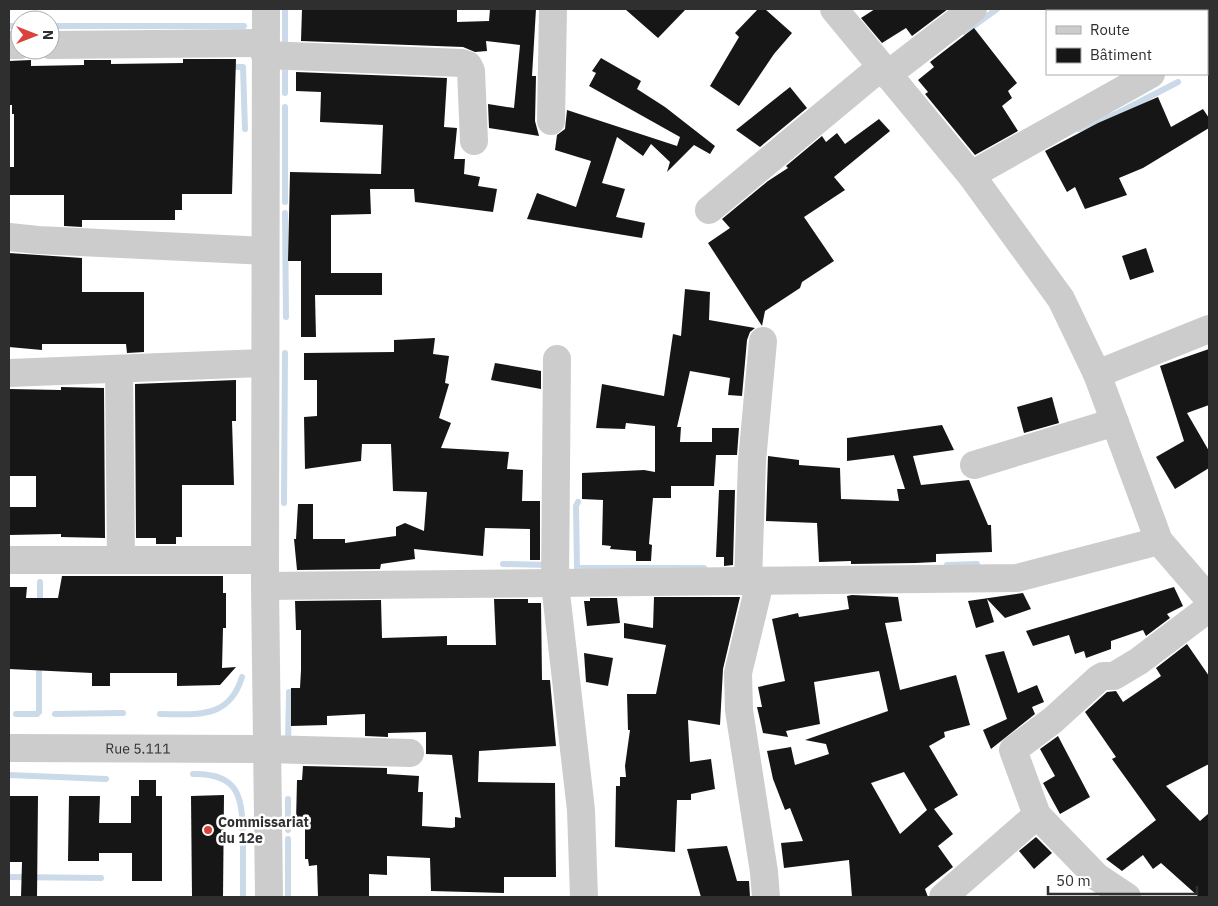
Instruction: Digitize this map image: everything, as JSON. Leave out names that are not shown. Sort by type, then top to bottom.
[{"type":"street","points":[[266,9],[265,573],[269,897]]},
{"type":"street","points":[[551,121],[553,9]]},
{"type":"street","points":[[834,9],[971,175],[1061,299],[1098,374],[1159,541],[1209,600]]},
{"type":"street","points":[[709,210],[884,71],[973,9]]},
{"type":"street","points":[[60,45],[265,49],[462,63],[468,66],[471,71],[474,141]]},
{"type":"street","points":[[971,175],[1149,75]]},
{"type":"street","points":[[9,237],[265,251]]},
{"type":"street","points":[[1098,374],[1209,328]]},
{"type":"street","points":[[763,341],[752,461],[754,581],[738,673],[738,690],[739,710],[764,872],[766,897]]},
{"type":"street","points":[[558,359],[556,584],[581,810],[584,897]]},
{"type":"street","points":[[9,374],[265,363]]},
{"type":"street","points":[[119,369],[121,560]]},
{"type":"street","points":[[974,465],[1115,422]]},
{"type":"street","points":[[9,560],[121,560],[265,573],[556,584],[1017,578],[1159,541]]},
{"type":"street","points":[[1127,897],[1097,877],[1037,815],[1013,753],[1015,748],[1053,720],[1098,679],[1103,676],[1114,676],[1138,662],[1209,608]]},
{"type":"street","name":"Rue 5.111","points":[[9,748],[267,749],[410,753]]},
{"type":"street","points":[[943,897],[1037,815]]},
{"type":"building","points":[[302,9],[457,9],[457,22],[489,21],[490,9],[536,9],[532,76],[536,76],[535,121],[539,136],[489,128],[488,104],[514,108],[520,45],[486,41],[487,51],[475,52],[463,47],[301,41]]},
{"type":"building","points":[[625,9],[686,9],[658,38]]},
{"type":"building","points":[[758,9],[765,9],[792,33],[774,54],[739,106],[710,86],[739,37],[735,33]]},
{"type":"building","points":[[875,9],[948,9],[912,36],[906,28],[882,43],[861,18]]},
{"type":"building","points":[[974,28],[1017,83],[1008,91],[1012,98],[1002,106],[1018,131],[975,155],[925,94],[928,92],[918,80],[934,67],[930,62]]},
{"type":"building","points":[[601,58],[641,81],[637,89],[665,107],[715,146],[710,154],[694,145],[667,172],[670,162],[651,144],[643,156],[617,137],[602,183],[625,189],[616,217],[645,223],[642,238],[527,219],[537,193],[576,207],[591,161],[555,150],[557,135],[565,129],[567,110],[677,146],[680,137],[589,86],[596,73],[592,71]]},
{"type":"building","points":[[183,59],[236,59],[232,194],[182,194],[182,210],[175,210],[175,220],[82,220],[82,227],[64,226],[64,195],[9,195],[9,167],[14,167],[14,114],[12,114],[12,105],[9,105],[9,61],[31,60],[31,66],[84,65],[84,60],[111,60],[111,64],[183,63]]},
{"type":"building","points":[[296,72],[447,78],[444,127],[457,128],[454,159],[465,159],[464,174],[480,177],[478,186],[497,189],[493,212],[415,202],[414,189],[370,189],[371,214],[331,215],[331,273],[382,273],[382,295],[315,295],[316,337],[301,337],[301,261],[288,261],[290,172],[381,174],[383,125],[320,122],[321,92],[296,91]]},
{"type":"building","points":[[790,87],[807,108],[760,147],[736,130]]},
{"type":"building","points":[[1158,97],[1171,127],[1203,109],[1209,118],[1209,128],[1143,168],[1119,178],[1127,195],[1085,209],[1075,187],[1067,192],[1045,151],[1098,123]]},
{"type":"building","points":[[879,119],[890,131],[834,177],[845,190],[804,217],[834,261],[802,282],[800,288],[765,311],[762,326],[708,243],[730,228],[722,219],[768,181],[788,168],[786,166],[822,136],[826,142],[837,133],[845,144]]},
{"type":"building","points":[[1146,248],[1154,272],[1130,280],[1122,256]]},
{"type":"building","points":[[9,253],[82,258],[82,292],[144,292],[144,352],[127,353],[126,344],[42,344],[42,350],[9,347]]},
{"type":"building","points":[[685,289],[710,292],[709,320],[755,328],[750,332],[747,340],[742,396],[728,395],[730,378],[690,371],[677,427],[681,427],[680,442],[712,442],[712,428],[739,428],[737,455],[716,455],[714,486],[671,486],[671,498],[653,498],[649,544],[652,545],[651,561],[636,561],[636,551],[610,549],[611,546],[602,545],[603,500],[582,499],[582,473],[644,470],[655,472],[655,426],[626,423],[625,429],[596,428],[602,384],[664,396],[673,334],[681,336]]},
{"type":"building","points":[[435,338],[433,354],[449,356],[445,383],[449,384],[439,418],[451,423],[441,448],[509,452],[507,469],[523,470],[522,501],[540,501],[540,560],[530,560],[530,529],[485,528],[483,556],[414,549],[415,559],[381,564],[380,569],[297,570],[294,539],[296,539],[298,504],[313,504],[313,539],[345,539],[345,543],[396,536],[396,527],[405,523],[424,531],[427,492],[393,491],[391,444],[362,444],[361,461],[305,469],[304,417],[317,416],[317,380],[304,380],[304,353],[394,352],[394,340]]},
{"type":"building","points":[[1209,349],[1209,405],[1187,413],[1209,451],[1209,468],[1175,489],[1156,457],[1184,441],[1160,366]]},
{"type":"building","points":[[495,363],[541,371],[541,389],[491,380]]},
{"type":"building","points":[[236,380],[236,421],[232,421],[234,485],[182,485],[182,537],[176,537],[176,544],[156,544],[156,538],[136,538],[135,384]]},
{"type":"building","points":[[61,387],[104,388],[105,538],[61,537],[61,534],[9,535],[9,507],[36,507],[36,476],[9,476],[9,389],[61,390]]},
{"type":"building","points":[[1052,397],[1059,423],[1024,433],[1017,407]]},
{"type":"building","points":[[942,425],[954,450],[913,456],[921,485],[969,480],[988,525],[991,525],[992,552],[936,554],[936,562],[851,564],[851,561],[819,562],[817,523],[766,521],[768,456],[799,460],[799,465],[840,468],[841,499],[899,501],[897,489],[905,489],[894,455],[847,461],[847,438]]},
{"type":"building","points":[[719,490],[735,490],[733,565],[724,566],[724,557],[716,557]]},
{"type":"building","points":[[62,576],[223,576],[223,593],[226,593],[226,628],[223,628],[222,668],[236,667],[220,685],[177,686],[177,673],[110,673],[110,686],[92,686],[92,673],[9,669],[9,587],[27,587],[26,598],[58,598]]},
{"type":"building","points":[[1174,587],[1183,606],[1167,614],[1170,618],[1146,636],[1143,630],[1111,641],[1111,649],[1086,658],[1084,651],[1075,654],[1069,635],[1033,646],[1026,631]]},
{"type":"building","points":[[1023,593],[1031,609],[1005,618],[987,599],[994,622],[976,628],[968,601]]},
{"type":"building","points":[[847,596],[898,597],[902,621],[885,623],[900,690],[956,675],[970,725],[944,732],[945,737],[929,746],[958,795],[934,809],[953,834],[938,846],[953,867],[925,889],[928,897],[852,897],[849,860],[784,868],[781,843],[803,841],[790,808],[785,810],[773,779],[767,751],[791,747],[795,765],[829,754],[826,744],[805,740],[888,711],[879,671],[814,682],[820,724],[786,731],[788,737],[763,733],[757,707],[762,707],[758,687],[785,681],[772,619],[798,613],[799,617],[849,609]],"holes":[[[904,772],[927,810],[900,834],[871,783]]]},
{"type":"building","points":[[654,597],[740,597],[723,669],[720,725],[688,720],[690,762],[711,759],[715,789],[691,794],[691,800],[677,800],[675,852],[615,847],[616,786],[620,786],[620,777],[626,777],[625,766],[630,730],[628,730],[627,694],[656,694],[666,645],[624,638],[624,623],[653,628]]},
{"type":"building","points":[[590,598],[617,598],[620,623],[587,626],[584,601],[590,601]]},
{"type":"building","points":[[494,599],[528,599],[528,603],[541,603],[542,680],[550,680],[556,746],[479,751],[478,782],[555,783],[556,877],[504,877],[504,893],[431,891],[430,858],[387,856],[387,875],[369,874],[369,897],[318,897],[317,865],[309,866],[308,859],[305,859],[305,822],[296,822],[297,780],[302,780],[303,766],[387,768],[387,774],[419,776],[418,792],[423,792],[422,826],[452,828],[455,827],[455,817],[461,818],[452,755],[426,754],[426,732],[388,733],[388,737],[365,736],[365,714],[327,716],[327,725],[291,726],[291,688],[300,688],[301,670],[301,630],[296,630],[295,601],[381,600],[382,638],[447,636],[447,645],[496,645]]},
{"type":"building","points":[[1187,644],[1209,676],[1209,764],[1166,786],[1200,821],[1209,813],[1209,897],[1199,897],[1161,863],[1153,869],[1143,855],[1122,871],[1106,859],[1156,820],[1112,759],[1116,757],[1085,712],[1107,692],[1116,691],[1123,702],[1161,676],[1156,668]]},
{"type":"building","points":[[1004,651],[1018,693],[1037,685],[1044,702],[1032,707],[1035,714],[991,749],[983,730],[1007,719],[985,655]]},
{"type":"building","points":[[584,653],[613,658],[608,686],[586,682]]},
{"type":"building","points":[[1058,736],[1090,797],[1060,814],[1043,783],[1055,776],[1040,749]]},
{"type":"building","points":[[139,780],[156,780],[156,796],[162,796],[162,881],[132,881],[132,853],[99,853],[99,861],[68,861],[69,796],[100,796],[99,823],[131,823],[131,796],[139,796]]},
{"type":"building","points":[[224,795],[223,897],[192,897],[191,796]]},
{"type":"building","points":[[9,796],[38,796],[37,897],[21,897],[22,862],[9,862]]},
{"type":"building","points":[[1036,837],[1052,853],[1034,869],[1019,851]]},
{"type":"building","points":[[727,846],[737,881],[749,881],[750,897],[701,897],[687,849]]},
{"type":"waterway","points":[[285,9],[285,49]]},
{"type":"waterway","points":[[965,32],[997,9]]},
{"type":"waterway","points":[[60,26],[244,26]]},
{"type":"waterway","points":[[285,62],[285,93]]},
{"type":"waterway","points":[[229,67],[243,67],[245,129]]},
{"type":"waterway","points":[[1079,129],[1118,113],[1178,82]]},
{"type":"waterway","points":[[285,107],[285,202]]},
{"type":"waterway","points":[[285,213],[286,317]]},
{"type":"waterway","points":[[284,503],[285,353]]},
{"type":"waterway","points":[[578,502],[576,506],[577,568],[704,568]]},
{"type":"waterway","points":[[503,564],[549,565]]},
{"type":"waterway","points":[[947,565],[977,564]]},
{"type":"waterway","points":[[40,582],[40,606]]},
{"type":"waterway","points":[[39,663],[39,712]]},
{"type":"waterway","points":[[160,714],[198,714],[220,708],[229,701],[242,677]]},
{"type":"waterway","points":[[288,744],[289,692]]},
{"type":"waterway","points":[[55,714],[123,713]]},
{"type":"waterway","points":[[16,714],[37,714]]},
{"type":"waterway","points":[[193,774],[221,778],[236,791],[242,811],[243,838]]},
{"type":"waterway","points":[[9,775],[106,779]]},
{"type":"waterway","points":[[288,799],[288,830]]},
{"type":"waterway","points":[[288,839],[288,896]]},
{"type":"waterway","points":[[243,843],[243,897]]},
{"type":"waterway","points":[[9,877],[101,878]]},
{"type":"place","name":"Commissariat du 12e","points":[[208,830]]}]
